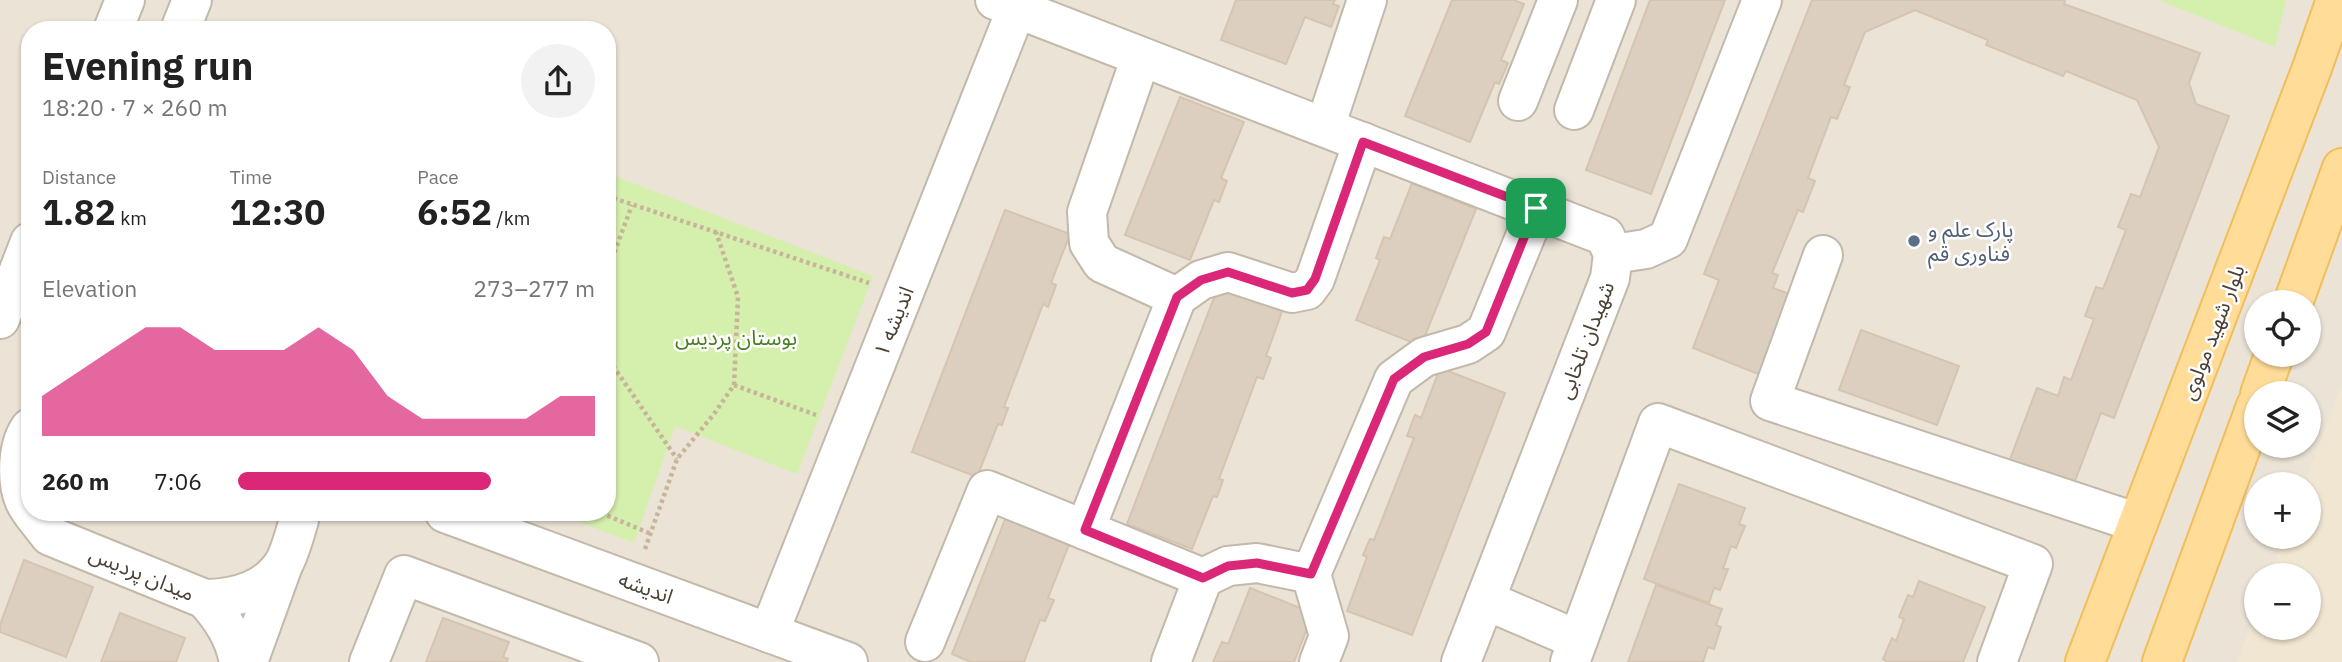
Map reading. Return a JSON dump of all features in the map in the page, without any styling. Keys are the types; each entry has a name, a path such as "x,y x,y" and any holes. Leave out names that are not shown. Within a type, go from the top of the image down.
{"main road":[{"name":"بلوار شهید مولوی","path":"2085,662 2336,0"},
{"path":"2298,290 2342,168"},
{"path":"2162,662 2244,440"}],"street":[{"path":"117,21 125,0"},
{"path":"184,21 192,0"},
{"path":"1325,127 1367,0"},
{"path":"1518,100 1558,0"},
{"path":"1574,110 1616,0"},
{"path":"1613,254 1646,249 1668,239 1762,0"},
{"name":"شهیدان تلخابی","path":"1011,3 1141,57 1605,236 1613,254 1609,278 1461,662"},
{"name":"اندیشه ۱","path":"769,633 903,295 1011,3"},
{"path":"1141,57 1087,212 1088,243 1102,263 1177,297"},
{"path":"1085,530 1177,297 1201,280 1228,272 1292,293 1307,290 1315,279 1363,142"},
{"path":"1319,662 1329,636 1311,574 1394,379 1424,357 1468,344 1486,332 1536,208"},
{"path":"1823,255 1770,401 2138,523"},
{"path":"0,319 21,265"},
{"path":"1485,600 1574,651 1658,424 2034,564 1997,662"},
{"path":"21,446 9,474 21,496"},
{"path":"925,642 987,490 1203,578"},
{"name":"ميدان پرديس","path":"0,515 21,518"},
{"name":"ميدان پرديس","path":"39,521 205,599 228,599 250,592 269,579 284,562 299,521"},
{"name":"انديشه","path":"467,521 848,662"},
{"path":"248,662 284,562"},
{"path":"1171,662 1203,578 1228,566 1257,563 1311,574"},
{"path":"369,662 404,575 639,662"},
{"path":"205,599 224,621 239,662"}],"path":[{"path":"616,199 903,295"},
{"path":"616,248 632,205"},
{"path":"634,583 649,533 677,459 734,385 738,297 716,232"},
{"path":"616,373 677,459"},
{"path":"734,385 851,428"},
{"path":"616,519 649,533"}],"shaded area":[{"path":"0,0 2342,0 2342,662 0,662"},
{"path":"2342,384 2342,662 2237,662 2245,640 2321,640 2321,563 2274,563 2279,549 2321,549 2321,472 2309,472 2314,458 2321,458 2321,440"}],"green space":[{"path":"2159,0 2286,0 2275,47"},
{"name":"بوستان پردیس","path":"616,176 873,276 797,474 675,426 634,543 577,521 616,521"}],"building":[{"path":"1236,0 1335,0 1333,4 1339,6 1331,27 1305,17 1286,64 1221,40"},
{"path":"1452,0 1514,0 1524,4 1501,60 1508,63 1499,84 1495,82 1470,142 1405,116"},
{"path":"1650,0 1725,0 1651,194 1586,170"},
{"path":"1812,0 2065,0 2064,4 2200,53 2189,83 2196,104 2229,116 2114,418 2101,413 2073,486 2009,462 2037,388 2058,396 2064,377 2071,380 2094,319 2085,316 2096,287 2103,289 2126,230 2118,227 2131,194 2140,197 2159,147 2137,100 2066,71 2063,76 1986,45 1988,40 1915,10 1865,32 1844,85 1850,87 1837,119 1831,117 1808,178 1815,181 1803,212 1798,210 1772,273 1778,275 1773,288 1795,296 1763,376 1693,348 1719,280 1704,274"},
{"path":"1180,97 1244,122 1221,178 1227,181 1219,202 1214,200 1190,260 1125,235"},
{"path":"1412,183 1476,209 1421,346 1356,320 1380,260 1376,258 1384,237 1390,239"},
{"path":"1005,210 1070,234 1051,283 1056,285 1048,307 1043,304 1004,407 1008,408 1002,425 998,424 977,477 912,452"},
{"path":"1220,282 1284,306 1266,356 1271,358 1263,379 1257,377 1219,479 1223,480 1217,497 1213,496 1192,549 1127,524"},
{"path":"1861,330 1959,366 1937,425 1839,390"},
{"path":"1440,368 1505,393 1412,635 1347,611 1367,557 1363,555 1370,539 1374,540 1414,438 1407,436 1415,415 1421,418"},
{"path":"1679,484 1745,508 1739,524 1745,526 1736,548 1731,546 1723,569 1728,569 1720,590 1714,588 1709,603 1644,579"},
{"path":"1006,517 1070,542 1048,598 1054,600 1045,621 1040,620 1024,662 971,662 952,654"},
{"path":"24,560 93,587 66,657 0,632 0,625"},
{"path":"1919,581 1985,607 1963,662 1888,662 1883,659 1892,638 1896,641 1904,619 1899,617 1908,595 1913,597"},
{"path":"1656,585 1722,609 1716,625 1721,627 1714,649 1708,647 1703,662 1628,662"},
{"path":"1250,588 1313,613 1294,662 1213,662 1222,642 1228,644"},
{"path":"120,613 185,638 176,662 101,662"},
{"path":"443,618 509,642 503,657 508,659 507,662 426,662"}],"place":[{"name":"پارک علم و فناوری قم","path":"1914,241"}],"route":[{"path":"1363,142 1536,208 1486,332 1468,344 1424,357 1394,379 1311,574 1257,563 1228,566 1203,578 1085,530 1177,297 1201,280 1228,272 1292,293 1307,290 1315,279 1363,142"}]}
